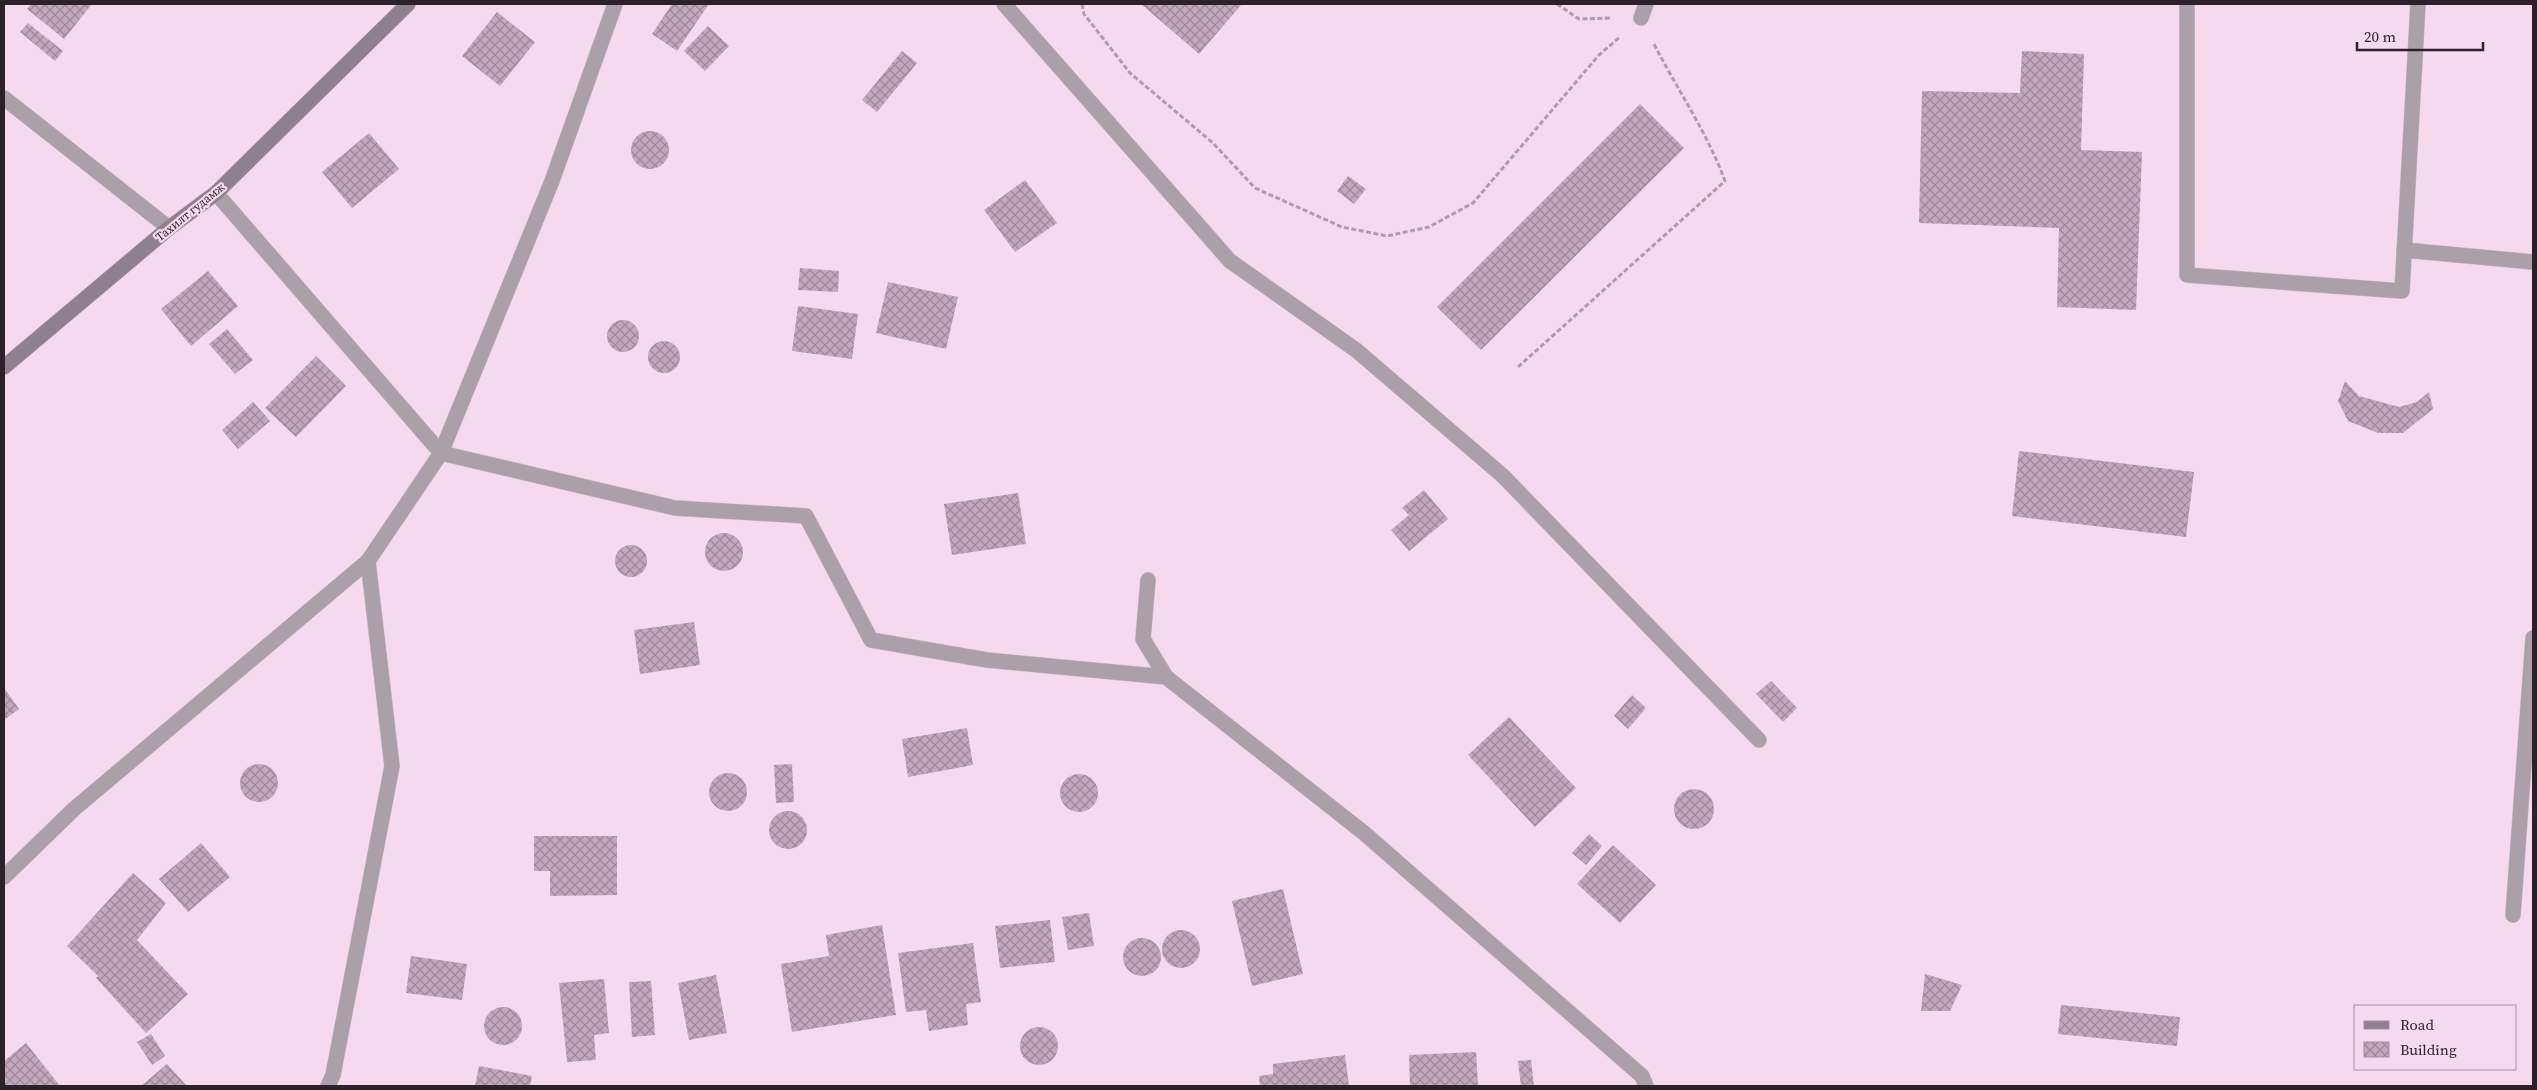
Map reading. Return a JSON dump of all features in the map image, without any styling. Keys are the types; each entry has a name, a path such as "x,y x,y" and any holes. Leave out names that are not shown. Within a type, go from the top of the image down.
{"main road":[{"name":"Тахилт гудамж","path":"4,367 169,228 216,193 408,4"}],"street":[{"path":"4,877 74,809 368,562 441,453 552,181 615,4"},
{"path":"1004,4 1230,261 1356,350 1503,476 1759,740"},
{"path":"2187,4 2187,274 2402,291 2418,4"},
{"path":"4,98 169,228"},
{"path":"216,193 441,453 675,508 806,516 871,640 987,660 1166,677"},
{"path":"2404,250 2533,262"},
{"path":"318,1086 331,1081 392,766 368,562"},
{"path":"1148,580 1144,639 1166,677 1364,832 1642,1076 1646,1086"},
{"path":"2513,915 2533,638"}],"path":[{"path":"1082,4 1084,14 1130,73 1213,143 1255,188 1342,227 1387,236 1430,227 1473,203 1599,55 1643,11"},
{"path":"1518,367 1725,181 1715,152 1697,123"}],"building":[{"path":"31,4 92,4 64,39 27,9"},
{"path":"672,4 709,4 677,51 652,34"},
{"path":"1141,4 1242,4 1199,54"},
{"path":"497,12 535,42 500,86 462,56"},
{"path":"28,23 63,51 55,61 20,32"},
{"path":"708,26 729,46 705,71 684,51"},
{"path":"902,51 917,63 877,112 862,100"},
{"path":"2022,51 2084,54 2081,150 2142,152 2136,310 2057,307 2059,228 1919,223 1922,91 2020,93"},
{"path":"1640,104 1684,148 1481,350 1437,307"},
{"path":"650,131 664,136 669,150 664,164 650,169 636,164 631,150 636,136"},
{"path":"369,133 399,169 352,208 322,172"},
{"path":"1348,176 1366,189 1354,204 1337,191"},
{"path":"1025,180 1057,223 1015,252 984,210"},
{"path":"800,268 839,271 838,292 798,290"},
{"path":"208,271 238,306 191,346 161,309"},
{"path":"888,282 958,297 946,349 876,333"},
{"path":"798,306 858,314 852,359 792,351"},
{"path":"623,320 629,321 634,325 638,330 638,342 634,347 629,351 623,352 617,351 612,347 608,342 607,336 608,330 612,325 617,321"},
{"path":"227,329 253,360 235,374 209,344"},
{"path":"664,341 670,342 675,346 679,351 679,363 675,368 670,372 664,373 658,372 653,368 649,363 648,357 649,351 653,346 658,342"},
{"path":"316,356 346,386 296,437 265,408"},
{"path":"2345,381 2359,396 2399,407 2417,402 2429,392 2433,409 2403,433 2378,433 2348,421 2338,401"},
{"path":"253,402 270,421 238,449 222,430"},
{"path":"2019,451 2194,472 2186,537 2012,516"},
{"path":"1424,490 1448,519 1409,551 1391,530 1409,515 1402,508"},
{"path":"1018,493 1026,544 952,555 944,504"},
{"path":"724,533 738,538 743,552 738,566 724,571 710,566 705,552 710,538"},
{"path":"631,545 637,546 642,550 646,555 646,567 642,572 637,576 631,577 625,576 620,572 616,567 615,561 616,555 620,550 625,546"},
{"path":"694,622 700,665 640,674 634,630"},
{"path":"1771,681 1797,708 1783,722 1756,694"},
{"path":"4,688 19,709 4,720"},
{"path":"1632,695 1646,708 1628,729 1614,716"},
{"path":"1509,717 1576,788 1535,827 1468,755"},
{"path":"967,728 973,765 908,777 902,739"},
{"path":"259,764 273,769 278,783 273,797 259,802 245,797 240,783 245,769"},
{"path":"792,764 794,802 776,803 774,765"},
{"path":"728,773 735,774 741,779 746,785 746,799 741,805 735,810 728,811 721,810 715,805 710,799 709,792 710,785 715,779 721,774"},
{"path":"1079,774 1086,775 1092,780 1097,786 1097,800 1092,806 1086,811 1079,812 1072,811 1066,806 1061,800 1060,793 1061,786 1066,780 1072,775"},
{"path":"1698,789 1705,792 1711,798 1714,809 1713,817 1705,826 1698,829 1690,829 1683,826 1675,817 1674,805 1677,798 1686,790"},
{"path":"788,811 795,812 801,817 806,823 806,837 801,843 795,848 788,849 781,848 775,843 770,837 769,830 770,823 775,817 781,812"},
{"path":"1589,834 1602,846 1586,865 1572,853"},
{"path":"534,836 617,836 617,895 550,896 550,871 534,871"},
{"path":"201,843 230,877 188,912 159,879"},
{"path":"1613,845 1656,885 1620,923 1577,884"},
{"path":"133,873 166,903 137,940 188,994 146,1033 96,978 98,976 67,946"},
{"path":"1283,889 1303,974 1252,986 1232,901"},
{"path":"1089,913 1094,946 1068,950 1062,917"},
{"path":"1050,920 1055,962 1000,968 995,926"},
{"path":"882,925 896,1015 792,1032 781,964 829,956 826,935"},
{"path":"1181,930 1188,931 1194,936 1199,942 1199,956 1194,962 1188,967 1181,968 1174,967 1168,962 1163,956 1162,949 1163,942 1168,936 1174,931"},
{"path":"1142,938 1149,939 1155,944 1160,950 1160,964 1155,970 1149,975 1142,976 1135,975 1129,970 1124,964 1123,957 1124,950 1129,944 1135,939"},
{"path":"973,943 981,1002 966,1004 968,1025 929,1031 926,1010 906,1012 898,953"},
{"path":"411,956 467,964 462,1000 406,993"},
{"path":"1925,974 1962,985 1950,1011 1921,1011"},
{"path":"716,975 727,1033 689,1040 678,983"},
{"path":"604,979 609,1033 594,1035 596,1060 567,1062 559,983"},
{"path":"651,981 655,1035 632,1037 629,982"},
{"path":"2061,1005 2180,1017 2177,1046 2058,1034"},
{"path":"503,1007 510,1008 516,1013 521,1019 521,1033 516,1039 510,1044 503,1045 496,1044 490,1039 485,1033 484,1026 485,1019 490,1013 496,1008"},
{"path":"1039,1027 1053,1032 1058,1046 1053,1060 1039,1065 1025,1060 1020,1046 1025,1032"},
{"path":"151,1034 165,1056 152,1065 137,1042"},
{"path":"26,1043 60,1086 4,1086 4,1061"},
{"path":"1476,1052 1478,1086 1410,1086 1409,1055"},
{"path":"1345,1055 1349,1086 1260,1086 1259,1076 1273,1074 1273,1064"},
{"path":"1531,1060 1534,1086 1521,1086 1518,1061"},
{"path":"167,1064 187,1086 141,1086"},
{"path":"479,1066 532,1076 530,1086 475,1086"}]}
